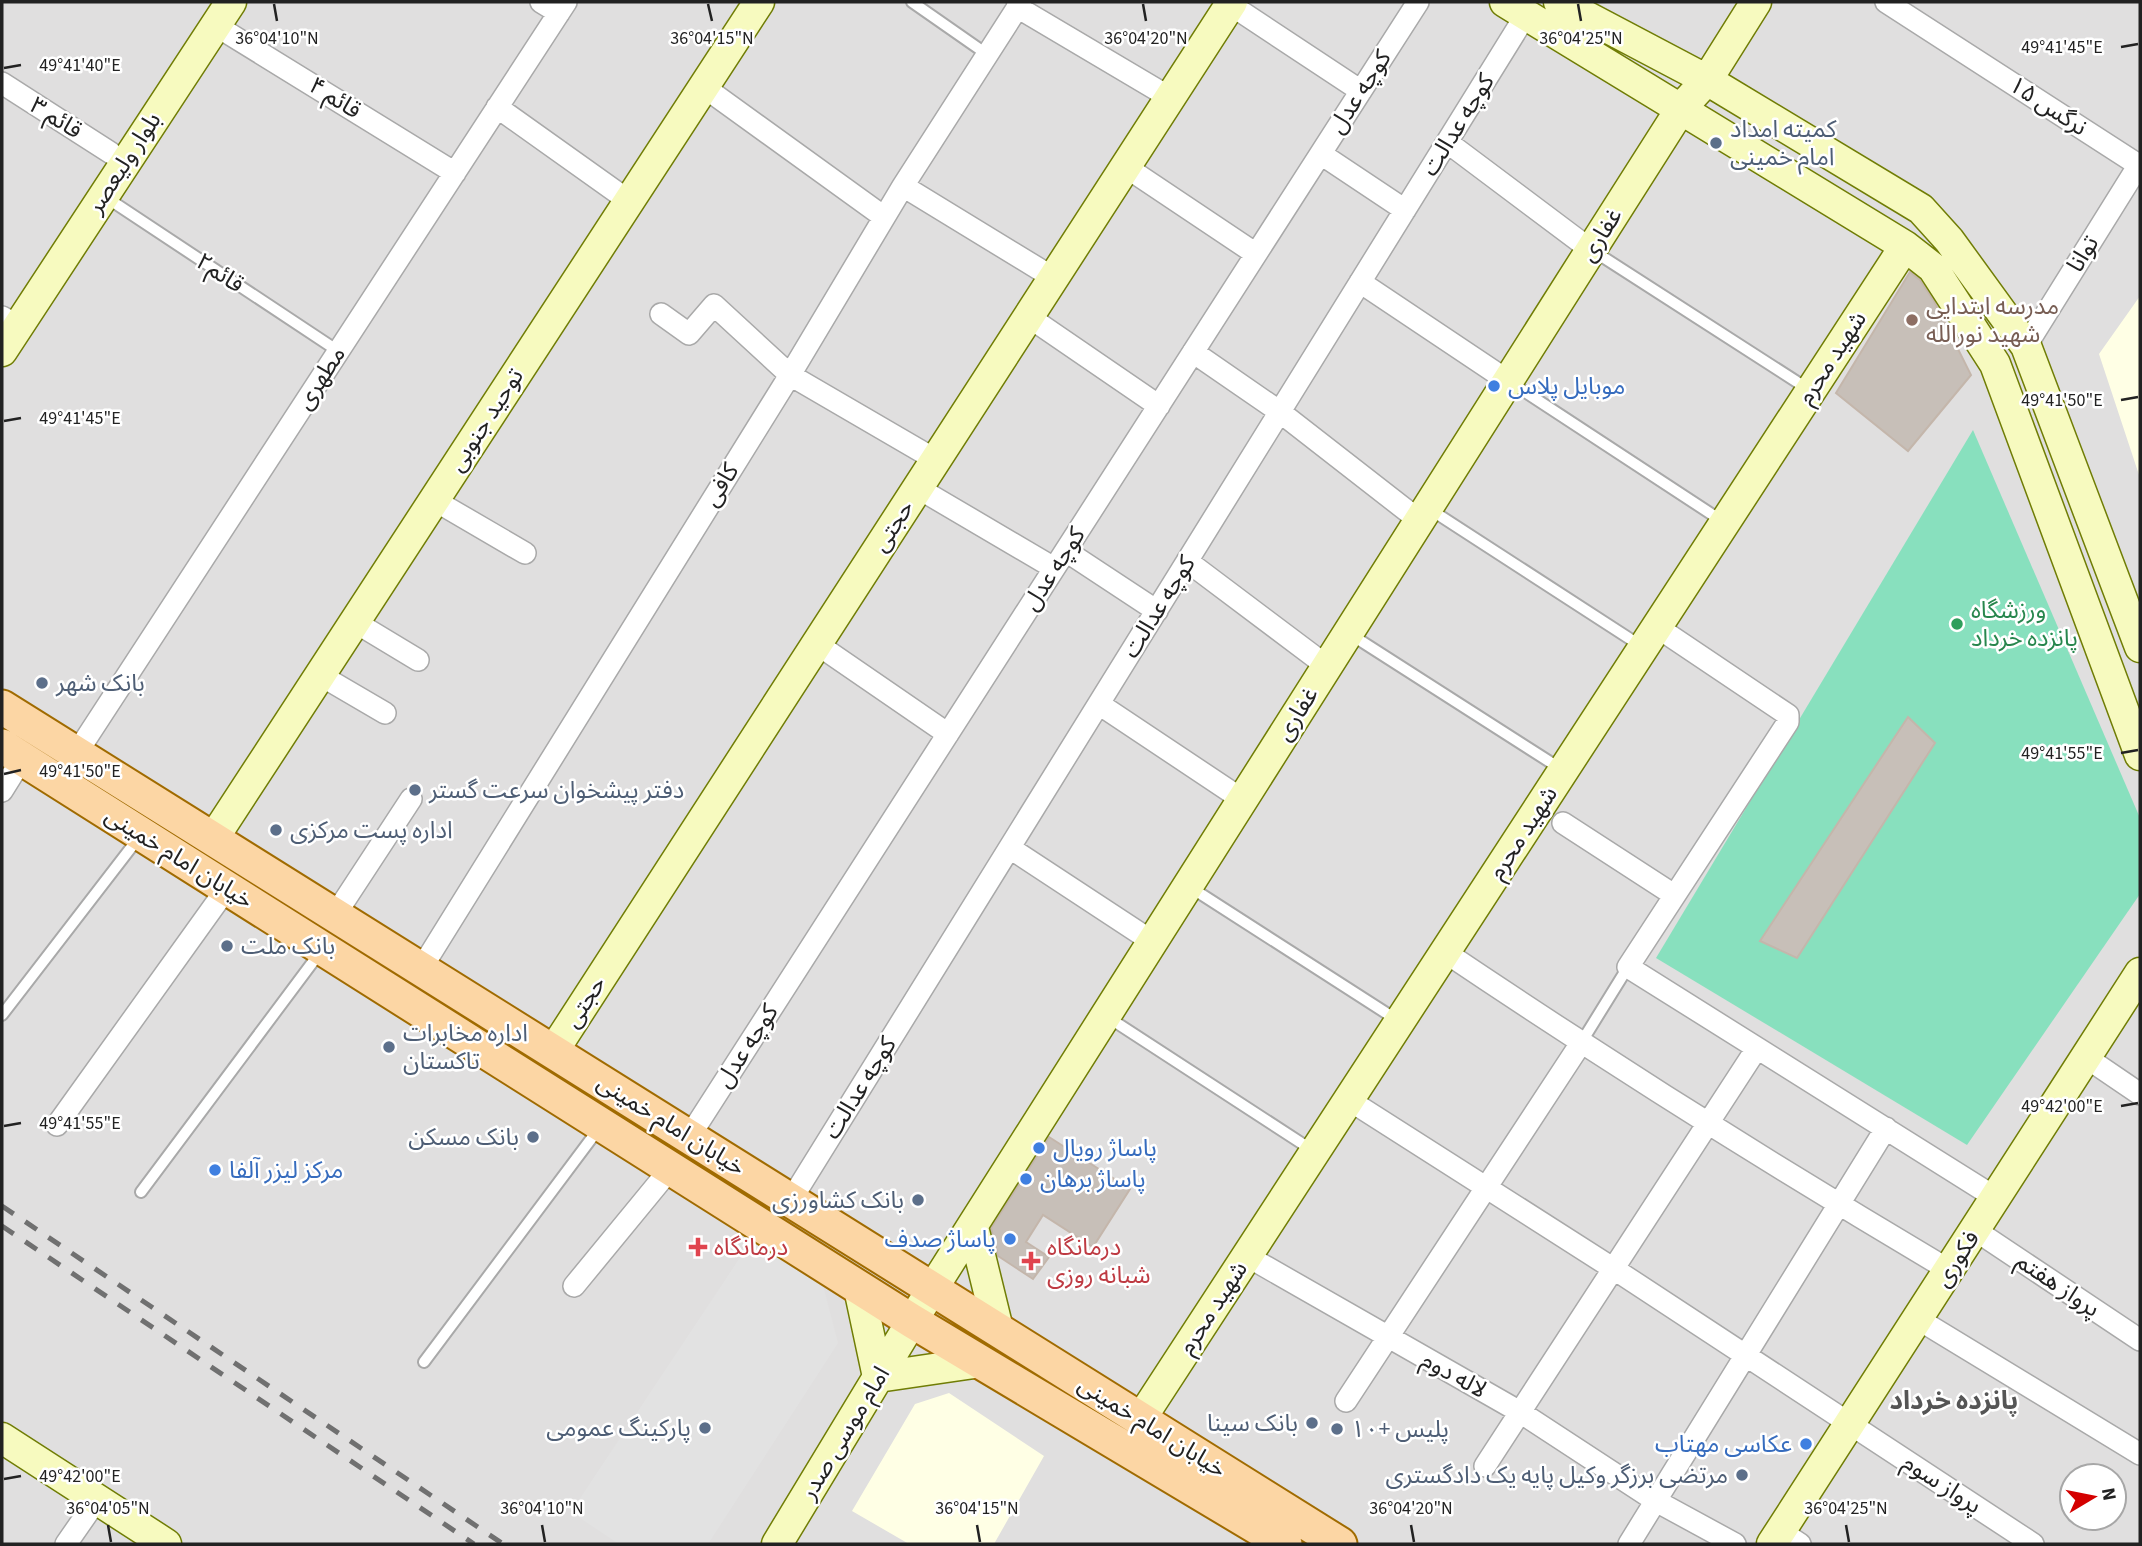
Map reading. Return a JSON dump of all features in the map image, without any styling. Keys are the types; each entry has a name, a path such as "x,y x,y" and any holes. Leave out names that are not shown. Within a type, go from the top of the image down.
{"main road":[{"name":"خیابان امام خمینی","path":"2,708 554,1050 1340,1544"},
{"name":"خیابان امام خمینی","path":"12,752 912,1321 1285,1544"}],"street":[{"name":"توحید جنوبی","path":"213,839 760,2"},
{"name":"کوچه عدل","path":"689,1137 1418,2"},
{"path":"1559,2 1707,80 1921,209 1950,240 2026,346 2140,647"},
{"path":"1707,80 1756,2"},
{"name":"نرگس ۱۵","path":"1886,2 2140,165"},
{"path":"1231,3 1361,91"},
{"name":"حجتی","path":"554,1050 1231,3"},
{"path":"1019,5 1170,97"},
{"name":"کافی","path":"421,969 790,375 903,186 1019,5"},
{"name":"مطهری","path":"76,754 455,173 497,107 555,6"},
{"path":"1516,7 1905,246 1933,268 1996,364 2140,755"},
{"name":"کوچه عدالت","path":"791,1200 1447,142 1516,7"},
{"path":"2,351 8,321 111,153 218,10"},
{"name":"قائم ۴","path":"218,10 455,173"},
{"name":"بلوار ولیعصر","path":"8,321 102,195 218,10"},
{"name":"غفاری","path":"912,1321 1682,107 1707,80"},
{"name":"قائم ۳","path":"2,83 111,153"},
{"path":"704,87 884,217"},
{"path":"497,107 629,201"},
{"path":"1447,142 1591,250"},
{"path":"1321,153 1405,209"},
{"name":"توانا","path":"2026,346 2140,165"},
{"path":"1126,167 1256,254"},
{"path":"903,186 1052,277"},
{"name":"شهید محرم","path":"1140,1420 1905,246"},
{"path":"1360,282 1508,381"},
{"path":"661,314 689,334 714,305 790,375 936,460"},
{"path":"1029,317 1158,406"},
{"path":"1193,352 1424,514"},
{"path":"918,488 1157,611"},
{"path":"434,500 525,553"},
{"path":"1187,562 1328,667"},
{"path":"355,622 418,660"},
{"path":"1650,637 1788,715 1788,722 1628,967 1996,1198"},
{"path":"817,644 948,734"},
{"path":"320,675 385,713"},
{"path":"1099,704 1242,800"},
{"path":"2,791 12,752"},
{"path":"335,915 411,799"},
{"path":"1563,823 1674,895"},
{"path":"1010,848 1153,942"},
{"path":"57,1125 227,888"},
{"path":"1445,952 1581,1044 1839,1205 1949,1270"},
{"name":"فکوری","path":"1784,1540 1918,1319 2140,973"},
{"path":"1346,1401 1581,1044"},
{"path":"1485,1466 1757,1048"},
{"path":"2087,1058 2140,1094"},
{"name":"پرواز سوم","path":"1349,1100 1614,1269 2033,1544"},
{"path":"1629,1544 1886,1128"},
{"path":"574,1286 671,1168"},
{"path":"972,1227 998,1329"},
{"name":"پرواز هفتم","path":"1975,1230 2140,1340"},
{"name":"لاله دوم","path":"1247,1256 1520,1412 1656,1501 1735,1544"},
{"path":"859,1288 878,1377 981,1362"},
{"path":"1918,1319 2140,1454"},
{"name":"امام موسی صدر","path":"777,1544 912,1321"},
{"path":"2,1438 166,1544"},
{"path":"66,1544 97,1498"}],"lane":[{"path":"912,2 988,55"},
{"name":"قائم۲","path":"102,195 338,351"},
{"path":"1591,250 1810,391"},
{"path":"1508,381 1725,523"},
{"path":"1424,514 1650,637"},
{"path":"1349,633 1563,771"},
{"path":"2,1016 141,834"},
{"path":"1188,886 1399,1022"},
{"path":"141,1192 323,949"},
{"path":"1581,1044 1628,967"},
{"path":"1106,1016 1315,1152"},
{"path":"424,1362 602,1125"}],"shaded area":[{"path":"2,2 2140,2 2140,1544 2,1544"},
{"path":"2140,296 2140,478 2099,354"},
{"name":"پارکینگ عمومی","path":"759,1229 820,1274 838,1343 708,1544 619,1544 571,1512"},
{"path":"949,1393 1044,1456 994,1544 909,1544 852,1511 915,1404"}],"green space":[{"name":"ورزشگاه پانزده خرداد","path":"1973,430 2140,818 2140,894 1967,1145 1656,958"}],"building":[{"name":"مدرسه ابتدایی شهید نورالله","path":"1910,272 1920,280 1934,301 1971,375 1908,451 1836,393"},
{"path":"1908,717 1935,743 1797,958 1760,941"},
{"path":"1049,1137 1130,1189 1093,1247 1043,1215 1026,1242 1049,1257 1033,1279 998,1256 991,1228"}],"railway":[{"path":"2,1206 503,1544"},
{"path":"2,1226 474,1544"}],"place":[{"name":"کمیته امداد امام خمینی","path":"1716,143"},
{"name":"مدرسه ابتدایی شهید نورالله","path":"1912,320"},
{"name":"موبایل پلاس","path":"1494,386"},
{"name":"ورزشگاه پانزده خرداد","path":"1957,624"},
{"name":"بانک شهر","path":"42,683"},
{"name":"دفتر پیشخوان سرعت گستر","path":"415,790"},
{"name":"اداره پست مرکزی","path":"276,830"},
{"name":"بانک ملت","path":"227,946"},
{"name":"اداره مخابرات تاکستان","path":"389,1047"},
{"name":"بانک مسکن","path":"533,1137"},
{"name":"پاساژ رویال","path":"1039,1148"},
{"name":"مرکز لیزر آلفا","path":"215,1170"},
{"name":"پاساژ برهان","path":"1026,1179"},
{"name":"بانک کشاورزی","path":"918,1200"},
{"name":"پاساژ صدف","path":"1010,1239"},
{"name":"درمانگاه","path":"698,1247"},
{"name":"درمانگاه شبانه روزی","path":"1031,1261"},
{"name":"بانک سینا","path":"1312,1423"},
{"name":"پارکینگ عمومی","path":"705,1428"},
{"name":"پلیس +۱۰","path":"1337,1429"},
{"name":"عکاسی مهتاب","path":"1806,1444"},
{"name":"مرتضی برزگر وکیل پایه یک دادگستری","path":"1742,1475"}],"district":[{"name":"پانزده خرداد","path":"1954,1400"}]}
